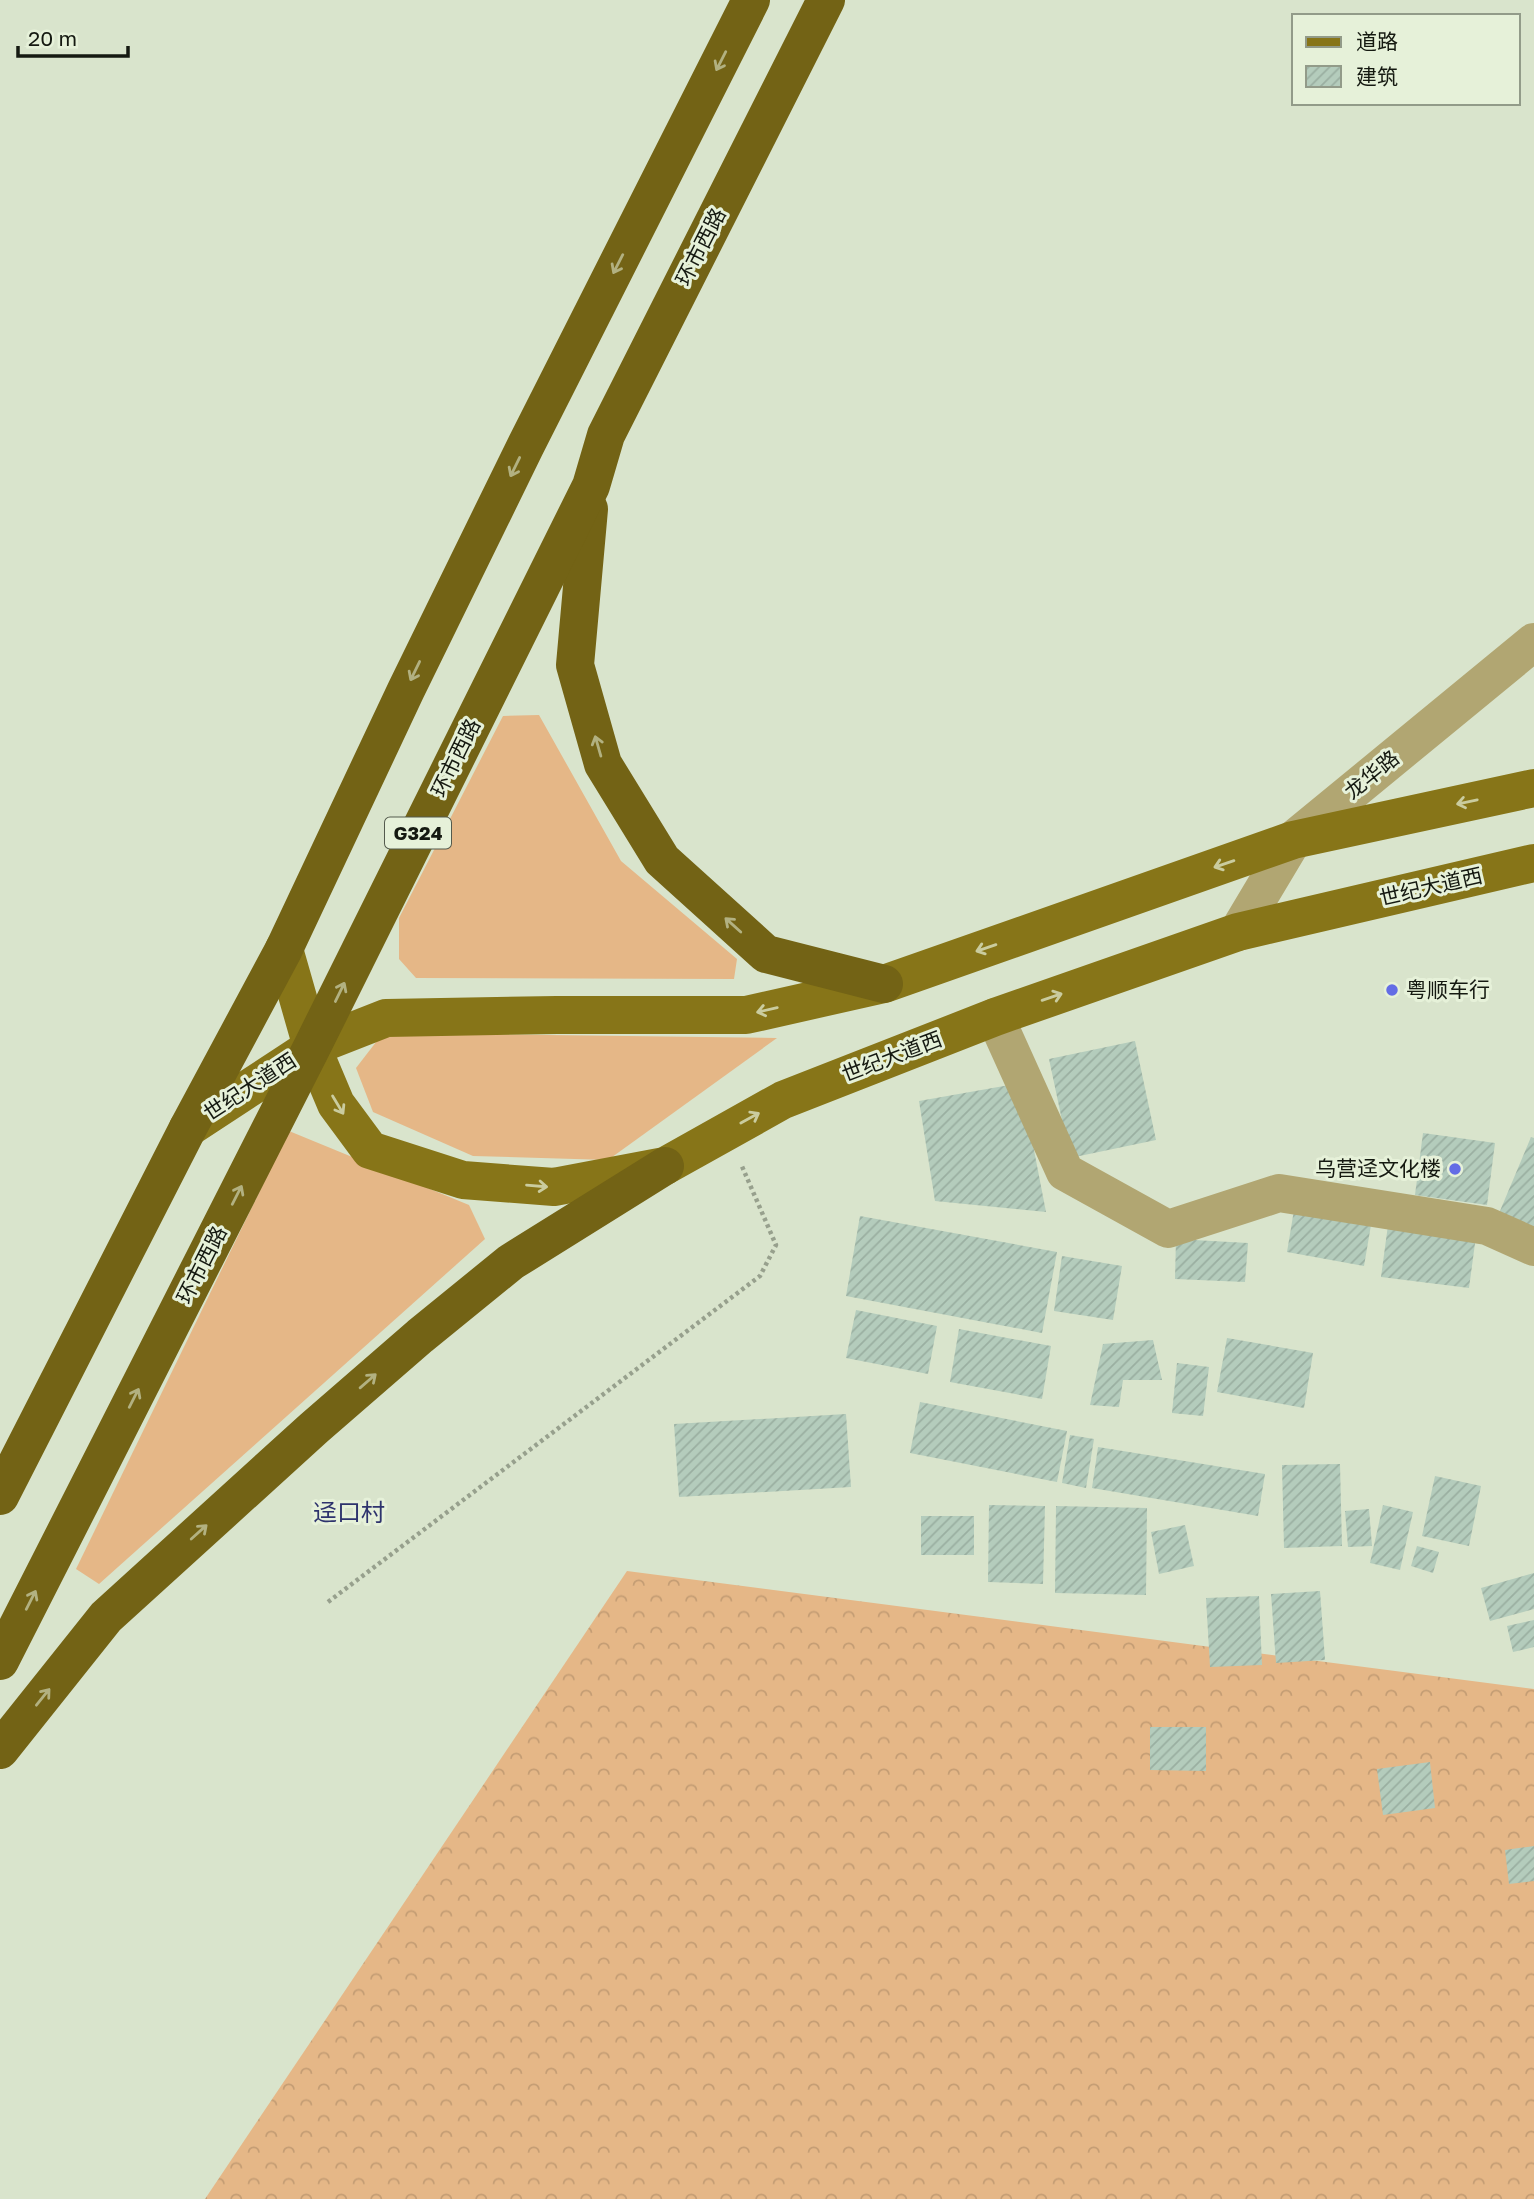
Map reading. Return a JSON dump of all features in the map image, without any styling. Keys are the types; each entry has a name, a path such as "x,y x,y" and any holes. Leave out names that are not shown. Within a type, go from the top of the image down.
{"highway":[{"path":"0,1496 188,1128 284,949 519,459 751,0"},
{"name":"环市西路","path":"0,1661 313,1047 591,486 606,435 826,0"},
{"path":"591,486 575,665 603,764 662,860 766,954 884,984"},
{"path":"0,1750 106,1617 314,1427 511,1262 665,1166"}],"main road":[{"name":"世纪大道西","path":"188,1128 313,1047 386,1018 746,1014 884,984 1293,840 1534,788"},
{"name":"世纪大道西","path":"284,949 313,1047 336,1104 370,1150 463,1180 554,1187 665,1166 783,1100 995,1017 1238,932 1534,863"}],"street":[{"name":"龙华路","path":"1238,932 1293,840 1534,642"},
{"path":"995,1017 1065,1172 1168,1229 1279,1193 1487,1226 1534,1247"}],"path":[{"path":"328,1602 760,1276 776,1245 726,1131"}],"green space":[{"path":"539,715 621,861 737,959 734,979 416,978 399,959 399,918 503,716"},
{"path":"383,1033 777,1038 608,1160 473,1156 373,1112 356,1068"},
{"path":"289,1131 469,1205 485,1239 99,1584 76,1569"},
{"path":"627,1571 1534,1689 1534,2199 205,2199"}],"building":[{"path":"1135,1041 1156,1140 1070,1158 1049,1059"},
{"path":"1021,1083 1046,1212 935,1201 919,1101"},
{"name":"乌营迳文化楼","path":"1423,1133 1495,1143 1487,1205 1415,1195"},
{"path":"1531,1137 1534,1138 1534,1234 1497,1218"},
{"path":"1294,1210 1371,1225 1364,1266 1287,1252"},
{"path":"860,1216 1057,1252 1042,1333 846,1296"},
{"path":"1388,1225 1476,1236 1469,1288 1381,1277"},
{"path":"1176,1239 1248,1243 1245,1282 1175,1279"},
{"path":"1062,1256 1122,1266 1113,1320 1054,1311"},
{"path":"856,1310 937,1326 928,1374 846,1358"},
{"path":"959,1329 1051,1346 1042,1399 950,1382"},
{"path":"1227,1338 1313,1353 1304,1408 1217,1392"},
{"path":"1153,1340 1162,1380 1123,1380 1119,1407 1090,1405 1103,1344"},
{"path":"1177,1363 1209,1367 1203,1416 1172,1413"},
{"path":"920,1402 1067,1431 1057,1482 910,1453"},
{"path":"846,1414 851,1487 679,1497 674,1424"},
{"path":"1070,1435 1094,1439 1086,1488 1062,1483"},
{"path":"1098,1447 1265,1474 1258,1516 1092,1488"},
{"path":"1340,1464 1342,1546 1284,1548 1282,1465"},
{"path":"1435,1476 1481,1486 1469,1546 1422,1536"},
{"path":"989,1505 1045,1506 1043,1584 988,1582"},
{"path":"1383,1505 1413,1512 1400,1570 1370,1563"},
{"path":"1056,1506 1147,1508 1146,1595 1055,1593"},
{"path":"1369,1509 1372,1546 1348,1547 1345,1511"},
{"path":"921,1516 974,1516 974,1555 921,1555"},
{"path":"1185,1525 1194,1566 1159,1574 1151,1532"},
{"path":"1417,1546 1439,1552 1433,1573 1411,1566"},
{"path":"1534,1573 1534,1609 1490,1621 1481,1588"},
{"path":"1320,1591 1325,1660 1276,1663 1271,1594"},
{"path":"1259,1596 1262,1665 1210,1667 1206,1598"},
{"path":"1534,1620 1534,1647 1513,1652 1507,1626"},
{"path":"1150,1727 1206,1727 1206,1771 1150,1770"},
{"path":"1430,1762 1435,1808 1383,1815 1377,1769"},
{"path":"1534,1846 1534,1881 1509,1884 1505,1850"}],"place":[{"name":"粤顺车行","path":"1392,990"},
{"name":"乌营迳文化楼","path":"1455,1169"}],"district":[{"name":"迳口村","path":"349,1513"}]}
